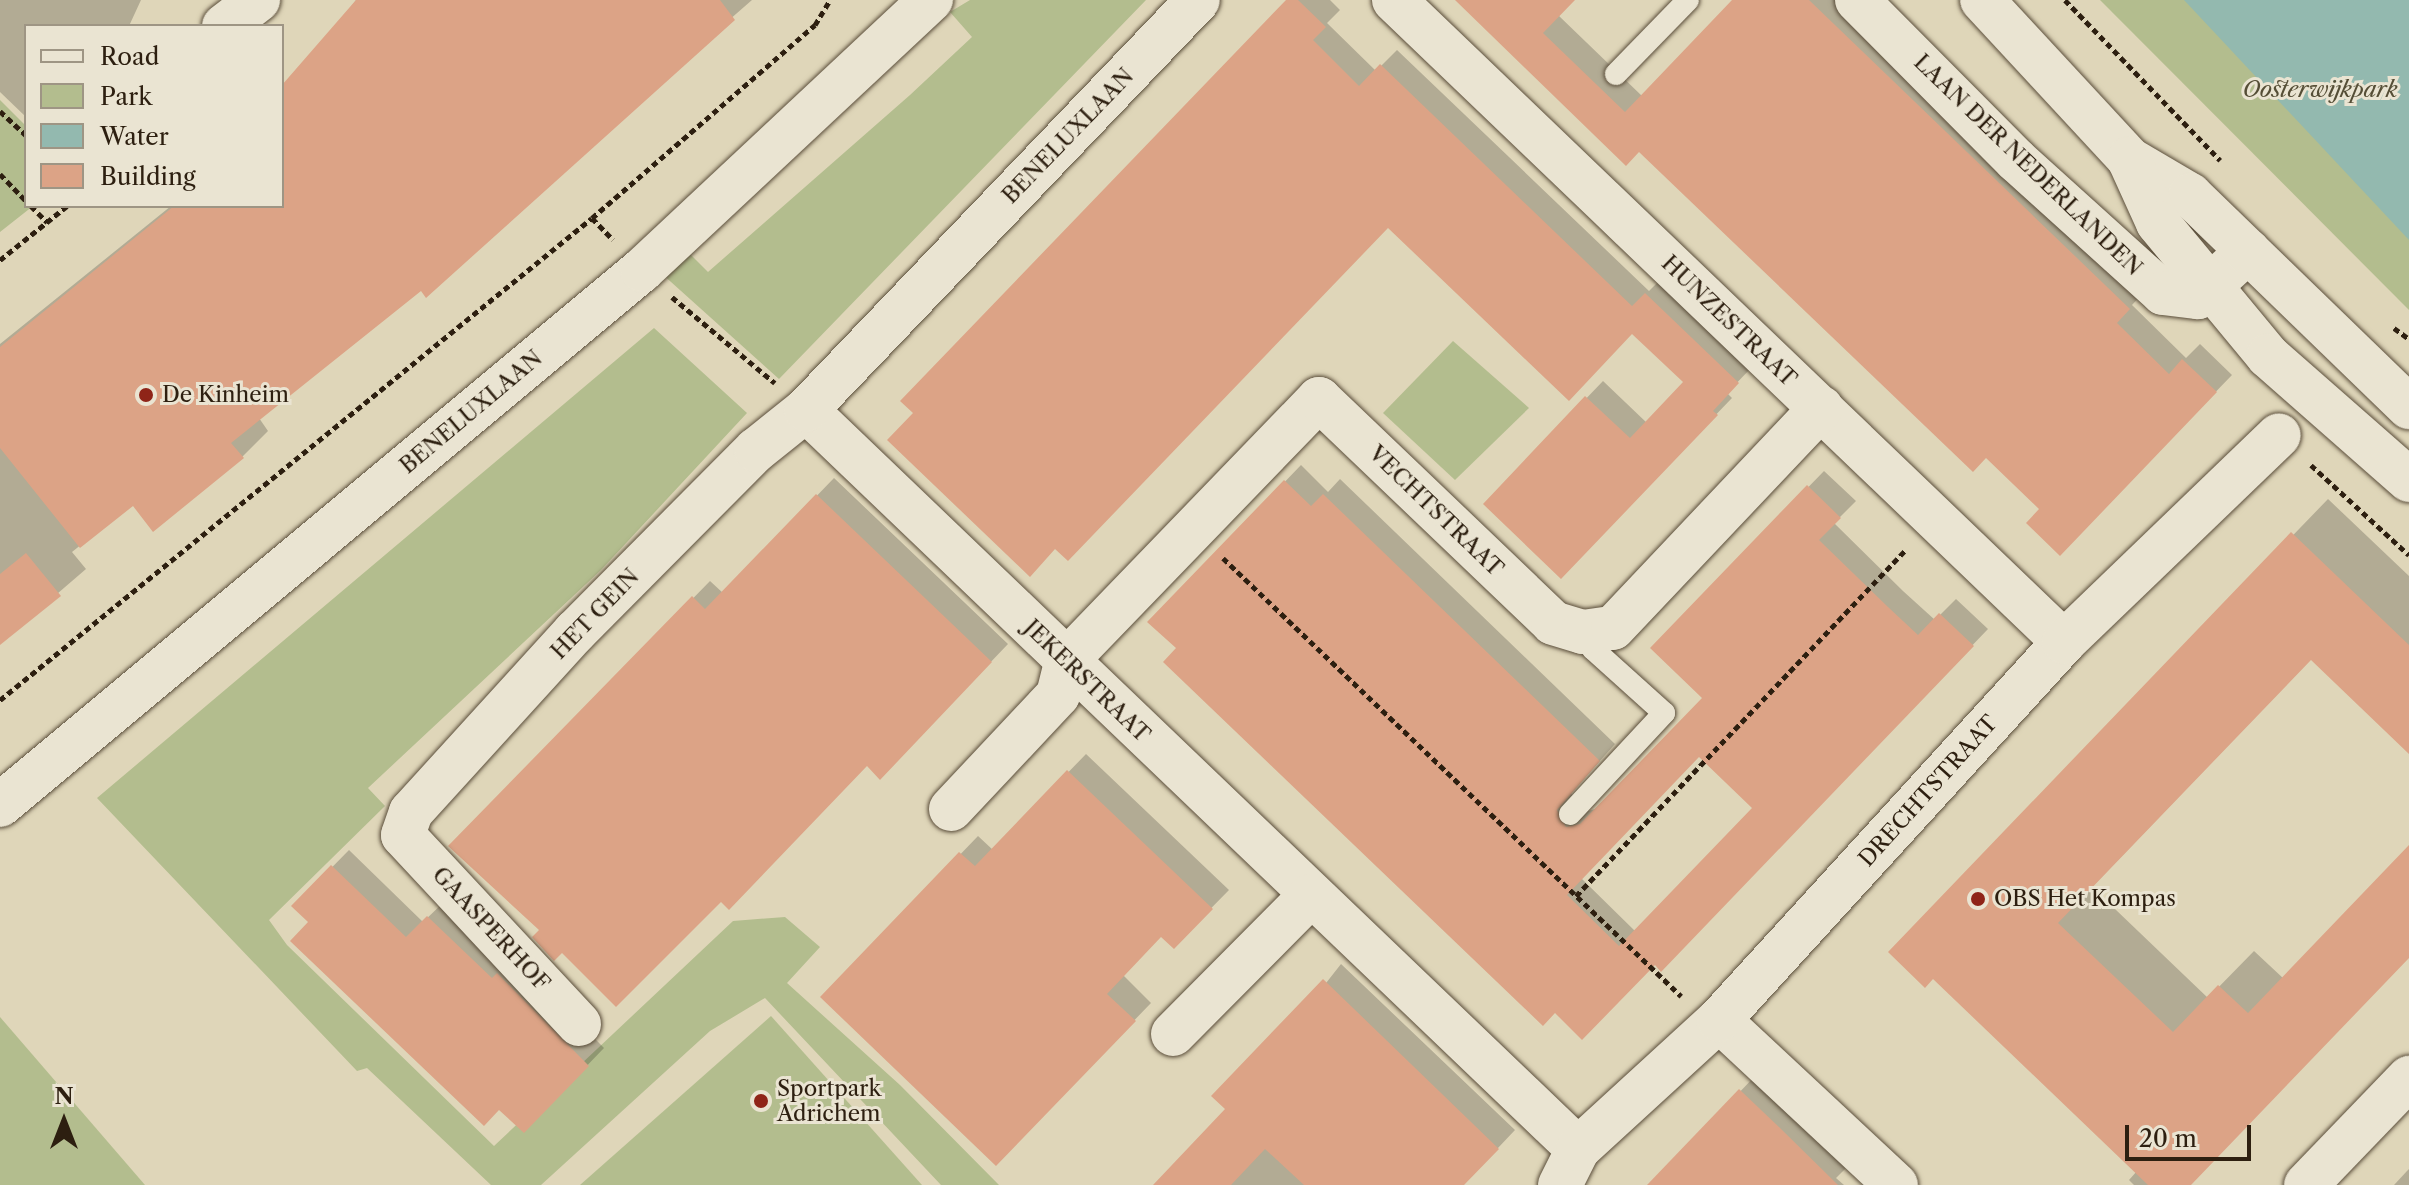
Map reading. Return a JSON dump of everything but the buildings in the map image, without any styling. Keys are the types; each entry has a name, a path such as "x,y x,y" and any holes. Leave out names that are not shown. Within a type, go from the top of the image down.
{"street":[{"name":"BENELUXLAAN","path":"806,410 1198,0"},
{"name":"HUNZESTRAAT","path":"1394,0 2064,642"},
{"name":"LAAN DER NEDERLANDEN","path":"1857,0 2016,160 2163,293 2198,297 2212,288"},
{"path":"1982,0 2129,159 2190,195 2409,407"},
{"name":"BENELUXLAAN","path":"0,805 642,270 931,1"},
{"path":"2129,159 2158,223 2268,356 2409,480"},
{"path":"2212,288 2248,251"},
{"name":"VECHTSTRAAT","path":"1067,660 1319,399 1553,623 1583,632"},
{"path":"1583,632 1613,628 1821,408"},
{"name":"JEKERSTRAAT","path":"806,410 1310,896 1569,1167"},
{"name":"HET GEIN","path":"403,835 411,812 575,632 756,450 806,410"},
{"name":"DRECHTSTRAAT","path":"1569,1167 1716,1024 2064,642 2279,435"},
{"path":"951,809 1058,695 1067,660"},
{"name":"GAASPERHOF","path":"403,835 579,1024"},
{"path":"1173,1034 1310,896"},
{"path":"1716,1024 1896,1185"},
{"path":"2306,1185 2409,1078"}],"lane":[{"path":"1616,74 1688,0"},
{"path":"1570,814 1664,713 1593,649 1583,632"}],"path":[{"path":"0,700 592,218 815,25 830,0"},
{"path":"2065,0 2191,129"},
{"path":"0,111 24,133"},
{"path":"0,174 24,199"},
{"path":"33,208 47,222"},
{"path":"0,260 64,208"},
{"path":"592,218 642,270 806,410"},
{"path":"2279,435 2409,555"},
{"path":"1576,896 1936,519"},
{"path":"1193,529 1576,896 1716,1024"}],"green space":[{"path":"970,0 1146,0 779,379 661,273 685,249 708,272 910,95 972,37 950,12"},
{"name":"Oosterwijkpark","path":"2100,0 2409,0 2409,310"},
{"path":"0,100 24,124 24,208 30,208 0,232"},
{"path":"654,328 747,413 601,570 368,788 385,806 269,920 287,945 494,1146 733,921 785,917 820,947 787,983 900,1085 999,1185 941,1185 765,998 710,1031 541,1185 491,1185 367,1068 357,1071 97,798"},
{"path":"1453,341 1529,408 1455,480 1383,413"},
{"name":"Sportpark Adrichem","path":"771,1016 922,1185 580,1185"},
{"path":"0,1017 145,1185 0,1185"}],"water":[{"path":"2184,0 2409,0 2409,240"}],"place":[{"name":"De Kinheim","path":"146,395"},
{"name":"OBS Het Kompas","path":"1978,899"},
{"name":"Sportpark Adrichem","path":"761,1101"}]}
